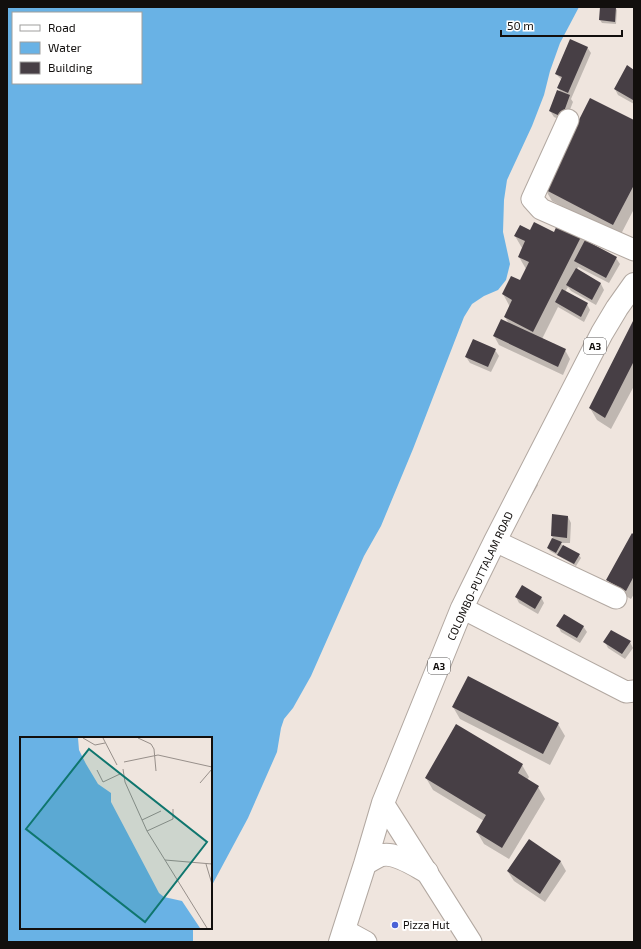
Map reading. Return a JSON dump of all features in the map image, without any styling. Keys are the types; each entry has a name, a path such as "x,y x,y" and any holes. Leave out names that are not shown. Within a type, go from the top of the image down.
{"highway":[{"name":"COLOMBO-PUTTALAM ROAD","path":"342,936 383,803 462,608 602,333 632,283"},
{"path":"365,864 379,856 386,854 394,855 426,872"}],"street":[{"path":"568,120 532,199 541,209 634,250"},
{"path":"495,541 616,598"},
{"path":"462,608 626,692 634,692"},
{"path":"383,803 471,942"},
{"path":"342,936 366,942"}],"water":[{"path":"7,7 579,7 560,43 550,71 544,95 532,126 507,180 504,200 503,232 510,264 506,280 498,290 484,296 472,304 464,317 413,449 381,526 364,556 311,676 293,708 284,719 277,752 248,818 212,885 212,737 20,737 20,929 193,929 193,942 7,942"}],"building":[{"path":"600,7 616,7 615,22 599,20"},
{"path":"570,39 588,47 568,93 557,88 562,77 555,74"},
{"path":"627,65 634,70 633,100 614,89"},
{"path":"557,90 570,95 562,117 549,111"},
{"path":"590,98 634,120 634,185 613,225 544,189"},
{"path":"534,222 554,232 558,223 582,235 533,332 504,317 512,300 502,294 511,276 520,280 529,262 518,257 525,241 514,236 520,225 530,230"},
{"path":"585,240 617,257 606,278 574,261"},
{"path":"576,268 601,283 592,300 566,285"},
{"path":"562,289 588,303 581,317 555,302"},
{"path":"501,319 566,349 558,367 493,336"},
{"path":"634,319 634,361 605,418 589,408"},
{"path":"473,339 496,349 488,367 465,357"},
{"path":"552,514 568,516 567,538 551,536"},
{"path":"632,533 634,535 634,576 626,591 606,580"},
{"path":"552,538 562,542 556,553 547,548"},
{"path":"563,545 580,554 574,564 557,555"},
{"path":"522,585 542,597 535,609 515,597"},
{"path":"564,614 584,626 577,638 556,626"},
{"path":"611,630 631,641 622,654 603,642"},
{"path":"468,676 559,723 543,754 452,707"},
{"path":"456,724 523,764 518,773 539,786 502,848 476,832 486,815 425,778"},
{"path":"529,839 561,861 540,894 507,871"}],"place":[{"name":"Pizza Hut","path":"395,925"}]}
